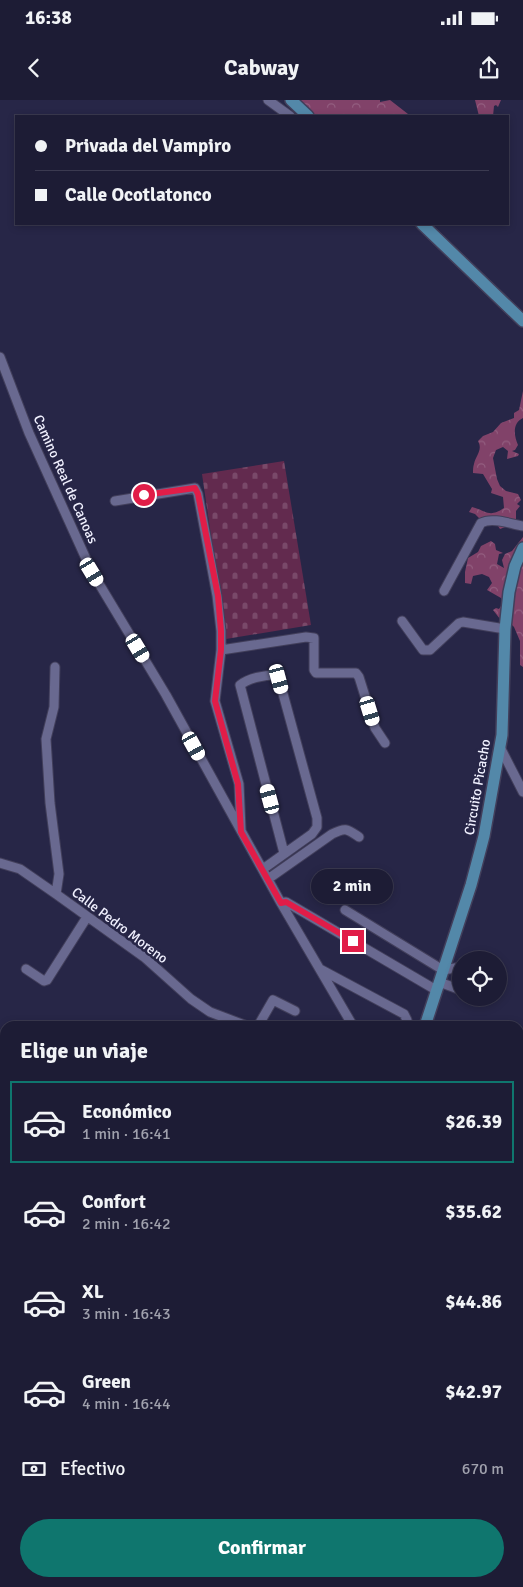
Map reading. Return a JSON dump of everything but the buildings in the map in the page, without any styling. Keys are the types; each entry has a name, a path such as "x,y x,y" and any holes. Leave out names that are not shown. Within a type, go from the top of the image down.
{"main road":[{"path":"291,100 307,115"},
{"path":"423,225 523,321"},
{"name":"Circuito Picacho","path":"427,1021 484,836 500,748 504,690 505,629 509,592 515,566 523,548"}],"street":[{"path":"268,100 289,115"},
{"name":"Camino Real de Canoas","path":"0,357 30,433 92,572 166,695 241,832 349,1021"},
{"path":"115,501 195,488 198,494 218,596 221,631 221,650 215,701 238,784 241,832"},
{"path":"444,590 481,523 485,520 492,520 523,526"},
{"path":"402,621 423,650 430,650 463,622 505,629"},
{"path":"221,650 306,637 314,638 314,670 316,672 356,673 359,677 375,728 385,742"},
{"path":"55,667 54,707 46,739 50,803 59,874 56,894"},
{"path":"263,869 312,834 317,827 317,818 279,679 276,676 270,675 246,680 240,686 284,853"},
{"path":"500,748 520,779 523,792"},
{"path":"268,879 341,829 348,830 359,837"},
{"name":"Calle Pedro Moreno","path":"0,863 20,869 144,957 191,999 210,1012 234,1021"},
{"path":"281,903 286,902 438,986 452,988"},
{"path":"346,910 443,970 452,968"},
{"path":"26,969 44,981 47,980 88,917"},
{"path":"320,969 404,1014 407,1021"},
{"path":"261,1021 272,1000 295,1011"}],"green space":[{"path":"300,100 380,100 380,102 390,100 408,114 414,115 298,115"},
{"path":"475,100 501,100 498,107 494,106 493,115 479,115"},
{"path":"523,391 523,418 519,420 516,426 515,434 518,445 512,451 519,454 507,459 508,451 503,447 496,450 493,458 500,486 506,491 518,494 521,500 517,504 520,506 516,511 516,523 500,529 496,523 480,519 475,514 469,512 472,507 488,513 495,513 504,508 503,497 491,493 492,489 483,474 473,473 473,466 479,450 478,441 483,436 493,432 501,423 514,418 514,413 519,410"},
{"path":"284,461 311,625 226,639 202,474"},
{"path":"523,537 523,667 520,665 520,641 514,627 512,625 506,628 501,625 500,619 493,610 499,609 503,603 501,598 487,590 492,583 489,577 482,574 473,576 471,584 465,583 465,572 468,558 478,552 481,546 491,541 495,544 496,550 503,553 499,554 497,564 504,568 502,560 505,554 512,551"}],"route":[{"path":"144,495 195,488 198,494 218,596 221,631 221,650 215,701 238,784 241,832 281,903 286,902 353,941"}]}
